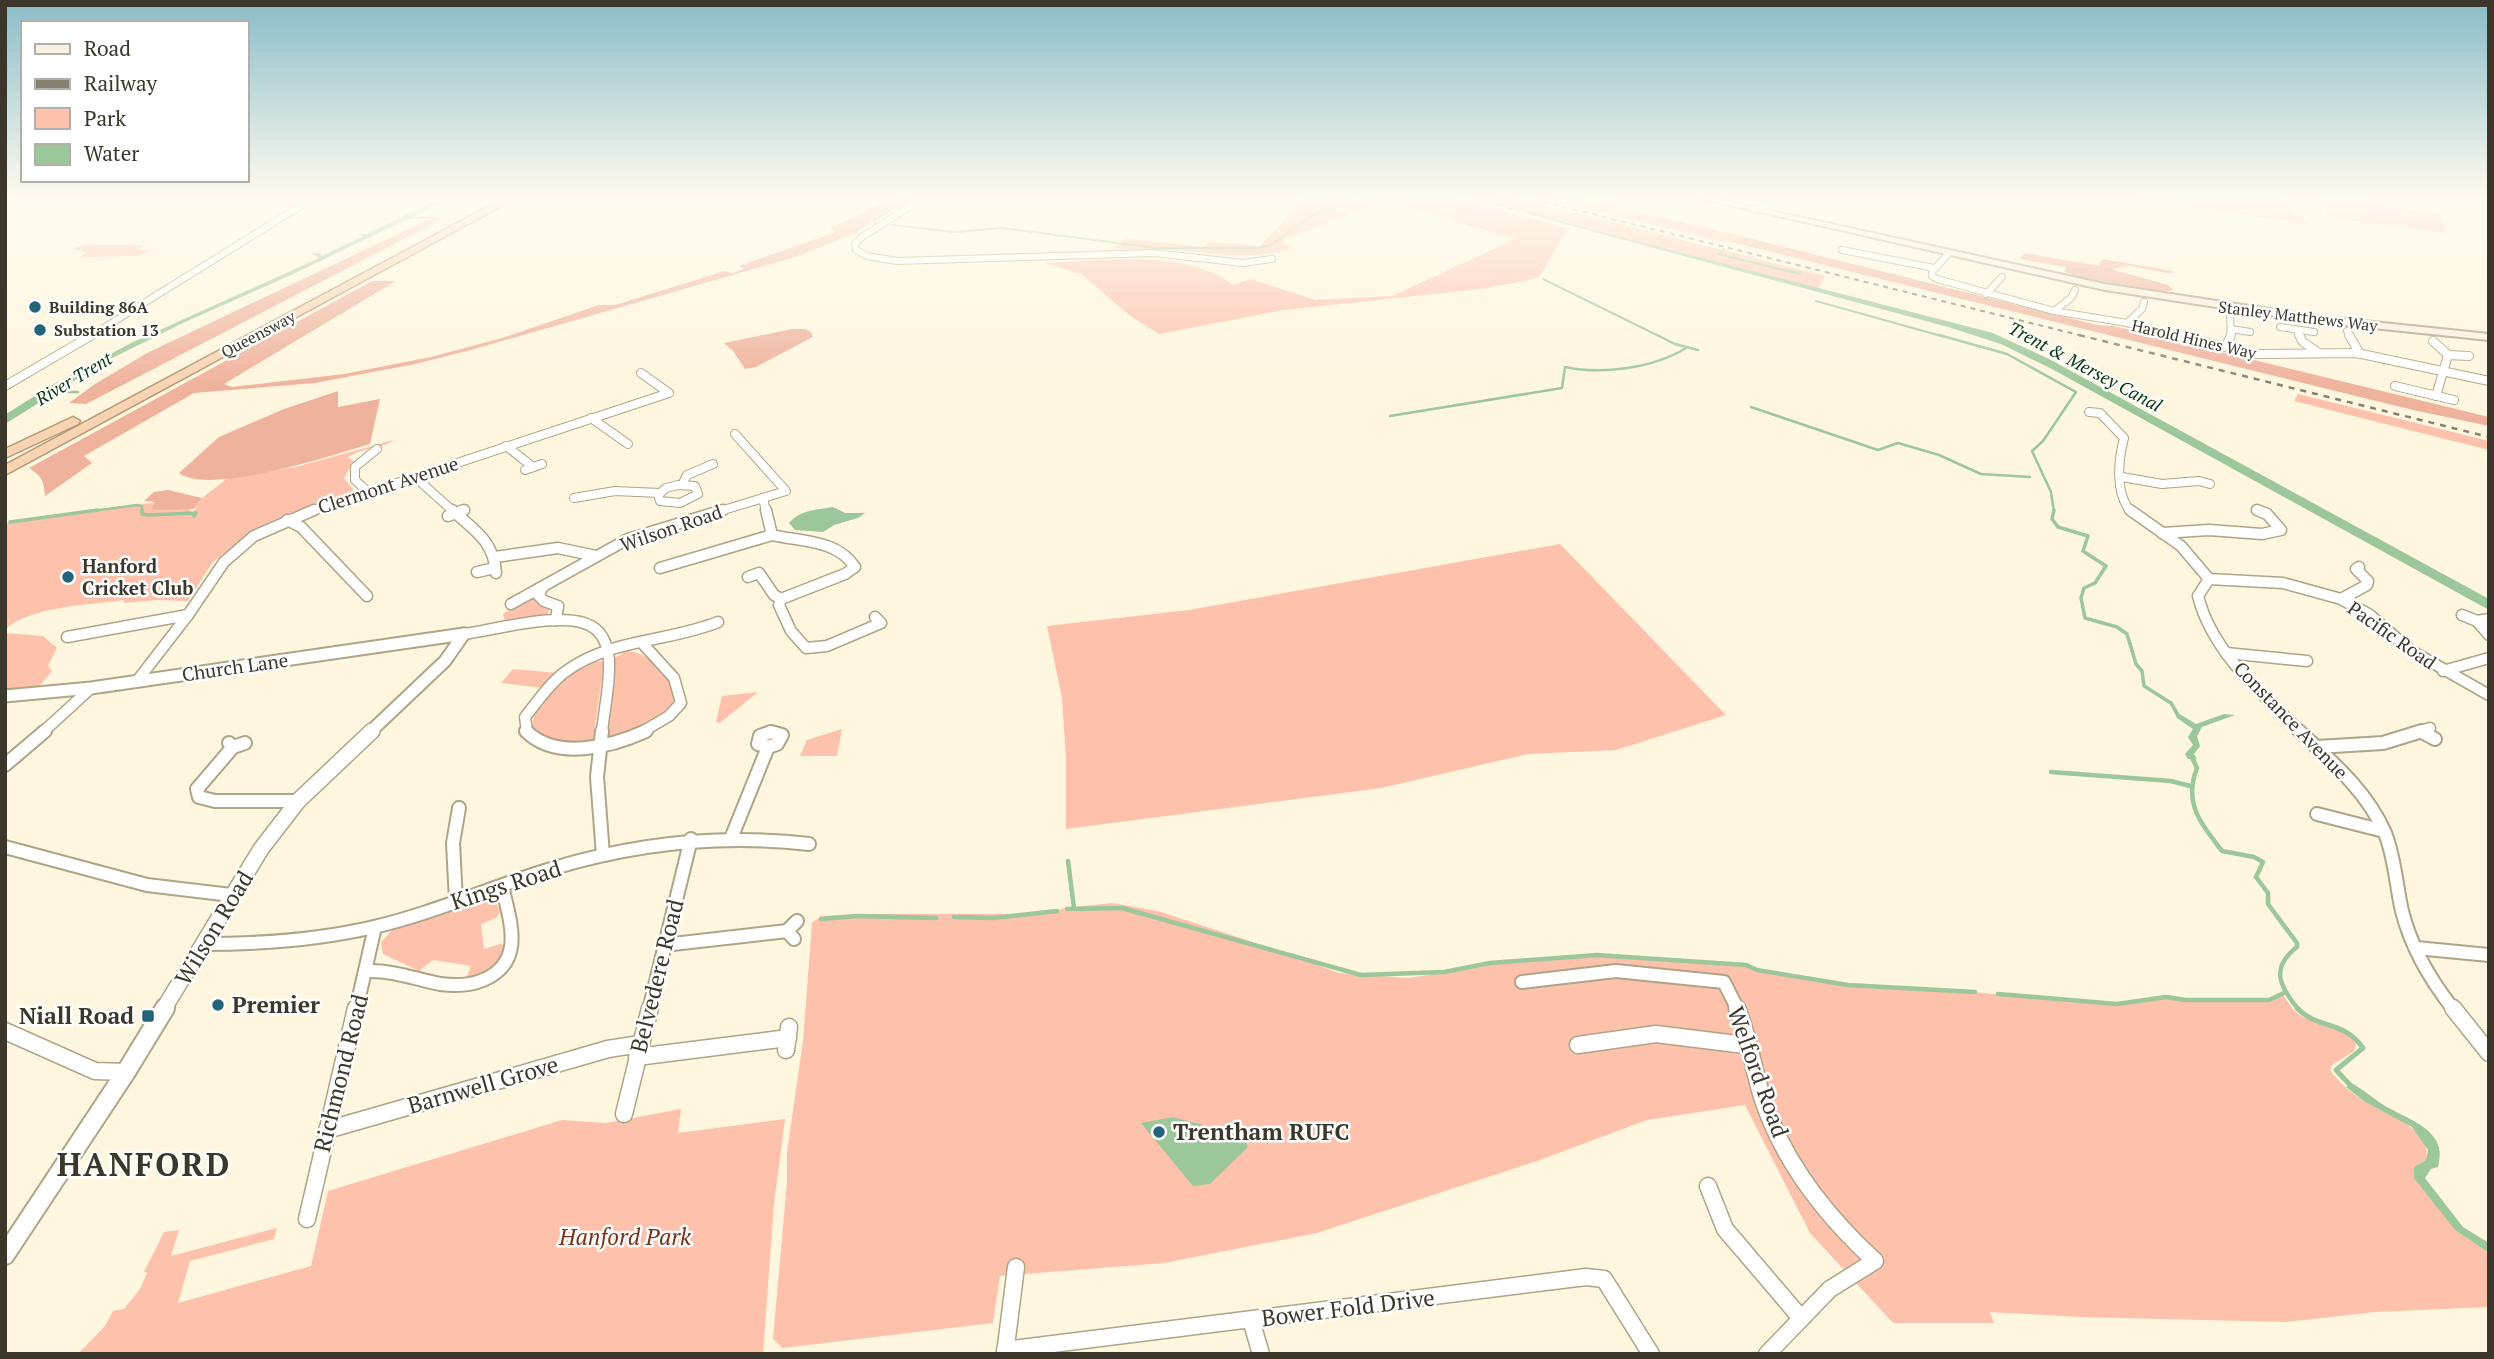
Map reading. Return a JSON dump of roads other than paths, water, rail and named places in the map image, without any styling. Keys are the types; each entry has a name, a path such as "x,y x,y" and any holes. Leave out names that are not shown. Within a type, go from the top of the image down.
{"highway":[{"name":"Queensway","path":"5,460 385,260"},
{"name":"Queensway","path":"5,472 388,260"},
{"path":"5,454 117,400"}],"main road":[{"name":"Stanley Matthews Way","path":"1978,260 2097,286 2229,307 2353,324 2489,337"}],"street":[{"path":"5,386 214,260"},
{"path":"893,260 916,260"},
{"path":"1220,260 1243,263 1262,260"},
{"path":"1898,260 1934,268 1942,260"},
{"name":"Harold Hines Way","path":"1934,268 1931,276 1986,294 2054,311 2127,323 2261,355 2360,354 2489,381"},
{"path":"1986,294 2002,277"},
{"path":"2054,311 2071,298 2075,290"},
{"path":"2127,323 2144,302"},
{"path":"2226,346 2231,338 2230,315"},
{"path":"2280,327 2314,332"},
{"path":"2231,329 2250,332"},
{"path":"2296,330 2303,342 2319,353"},
{"path":"2347,331 2360,354"},
{"path":"2433,341 2448,355 2469,356"},
{"path":"2436,396 2448,355"},
{"name":"Clermont Avenue","path":"137,681 188,615 214,575 230,556 254,536 287,520 368,492 671,394 644,375 660,373"},
{"path":"2395,386 2454,400"},
{"path":"2089,412 2104,413 2124,438 2119,453 2122,477 2120,492 2125,504 2137,516 2192,556 2208,579"},
{"path":"592,418 629,443"},
{"path":"735,434 786,491 764,498 772,536"},
{"path":"506,446 533,467"},
{"path":"368,492 354,475 355,467 377,449"},
{"path":"355,456 368,456"},
{"path":"682,485 687,475 713,464"},
{"path":"415,477 486,541 495,566"},
{"path":"2122,477 2162,484 2197,478 2210,484"},
{"path":"574,498 615,491 660,493 672,486 682,485 698,488 698,494 691,500 677,503 664,503 658,498 660,493"},
{"name":"Wilson Road","path":"511,604 596,556 643,534 764,498"},
{"path":"691,500 710,514"},
{"path":"2264,512 2281,530"},
{"path":"287,520 301,527 367,596"},
{"path":"2162,533 2209,530 2262,534 2281,530 2292,533"},
{"path":"660,568 671,561 772,536 821,543 839,550 855,567 845,574 781,599"},
{"path":"477,572 549,546 577,548 596,556"},
{"path":"2341,599 2367,586 2368,581 2354,568"},
{"path":"748,577 771,569"},
{"path":"759,573 774,594 781,599"},
{"name":"Pacific Road","path":"2208,579 2283,583 2341,599 2370,615 2410,650 2489,695"},
{"name":"Constance Avenue","path":"2208,579 2201,585 2197,598 2202,616 2226,653 2259,693 2318,747 2359,792 2384,831 2403,914 2416,948 2440,991 2489,1053"},
{"path":"545,584 538,595 544,601 558,606 556,620"},
{"path":"781,599 779,605 791,631 806,648 827,646 881,622"},
{"path":"71,638 188,615"},
{"path":"2462,615 2477,621 2489,635"},
{"path":"2477,621 2489,619"},
{"path":"464,634 556,620 579,621 595,628 602,636 608,652 598,748 598,817 603,855"},
{"path":"643,644 663,663 680,686 681,703 665,719 598,748 583,749 542,743 526,732 525,717 565,672 608,652 643,644 685,635 718,622"},
{"name":"Wilson Road","path":"5,1255 126,1072 232,895 298,801 445,661 464,634"},
{"name":"Church Lane","path":"5,696 88,693 137,681 464,634"},
{"path":"2226,653 2297,658"},
{"path":"2443,671 2489,658"},
{"path":"5,765 88,693"},
{"path":"2318,747 2383,743 2429,733"},
{"path":"235,744 202,781 197,789 199,797 215,801 298,801"},
{"path":"732,836 768,747"},
{"path":"456,901 451,854 453,828 459,808"},
{"path":"2317,814 2337,815 2384,831"},
{"name":"Kings Road","path":"204,944 288,941 375,926 603,855 691,839 732,836 809,844"},
{"name":"Belvedere Road","path":"624,1114 691,839"},
{"path":"5,847 205,895 232,895"},
{"path":"366,971 382,968 450,987 471,985 488,978 504,967 511,958 514,945 502,886"},
{"name":"Richmond Road","path":"307,1219 375,926"},
{"path":"664,945 793,930"},
{"path":"2416,948 2489,955"},
{"name":"Welford Road","path":"1522,982 1616,971 1724,982 1741,1020 1745,1045 1772,1124 1802,1181 1840,1230 1875,1261 1857,1268 1800,1317"},
{"path":"5,1031 95,1071 126,1072"},
{"path":"1578,1045 1656,1034 1745,1045"},
{"name":"Barnwell Grove","path":"327,1130 608,1049 638,1051 788,1038"},
{"path":"1707,1186 1725,1229 1763,1270 1800,1317 1767,1354"},
{"path":"1005,1352 1016,1267"},
{"name":"Bower Fold Drive","path":"1005,1352 1586,1277 1604,1279 1651,1354"},
{"path":"1251,1320 1261,1354"}],"water":[{"name":"River Trent","path":"314,260 321,260 104,362 5,424 6,414 54,384 131,343"},
{"path":"1700,260 1712,260 1993,333 2049,359 2489,599 2489,610 2052,369 2001,344 1948,327"},
{"path":"833,507 845,513 865,513 823,532 795,530 789,523 804,513"},
{"path":"2173,710 2196,724 2224,714 2235,715 2202,727 2197,736 2200,746 2194,754 2197,759 2188,759 2185,754 2193,745 2188,737 2193,729 2177,718"},
{"path":"2353,1084 2432,1135 2440,1154 2438,1167 2431,1169 2425,1178 2463,1227 2489,1243 2489,1253 2455,1230 2414,1178 2414,1167 2426,1160 2428,1150 2412,1127 2365,1102 2346,1087"},
{"path":"1173,1117 1243,1136 1248,1147 1210,1184 1193,1186 1141,1123"}],"waterway":[{"path":"1744,260 1800,274"},
{"path":"1543,279 1661,337"},
{"path":"1816,301 1945,337"},
{"path":"1657,335 1661,337"},
{"path":"1939,335 2007,354 2076,392 2043,441 2032,451 2051,492 2054,511"},
{"path":"1661,337 1698,350"},
{"path":"1390,416 1562,388 1565,367 1595,370 1627,368 1659,361 1686,348"},
{"name":"River Trent","path":"52,392 78,392"},
{"path":"1751,407 1878,450 1898,443 1939,455 1981,474 2030,477"},
{"path":"85,512 137,505 142,506 142,514 196,513 194,516"},
{"path":"10,522 98,510"},
{"path":"2054,511 2052,519 2058,527 2088,536 2083,551 2106,566 2095,583 2084,588 2081,598 2085,618 2117,627 2127,634 2136,664 2142,671 2144,686 2171,703 2177,713"},
{"path":"2191,755 2197,768 2193,781 2193,803 2201,822 2222,851 2254,857 2263,862 2256,877 2268,893 2268,904 2297,943 2297,947 2283,962 2280,970 2286,992"},
{"path":"2051,772 2171,781 2190,786"},
{"path":"1068,861 1074,908"},
{"path":"1067,909 1122,908 1361,975 1444,972 1490,963 1597,955 1746,965 1757,970 1848,985 1975,992"},
{"path":"954,917 994,918 1057,911"},
{"path":"821,919 858,916 936,918"},
{"path":"1998,994 2117,1004 2166,997 2186,1000 2269,1000 2286,992"},
{"path":"2286,992 2298,1009"},
{"path":"2298,1009 2313,1019 2347,1033 2363,1048 2336,1070 2352,1087"}],"railway":[{"path":"1779,260 2087,337"},
{"path":"2079,335 2489,437"}],"place":[{"name":"Building 86A","path":"35,307"},
{"name":"Substation 13","path":"40,330"},
{"name":"Hanford Cricket Club","path":"68,577"},
{"name":"Premier","path":"218,1005"},
{"name":"Niall Road","path":"148,1016"},
{"name":"Trentham RUFC","path":"1159,1132"}],"district":[{"name":"HANFORD","path":"144,1165"}],"water label":[{"name":"Trent & Mersey Canal","path":"2085,367"}],"park label":[{"name":"Hanford Park","path":"625,1237"}]}
